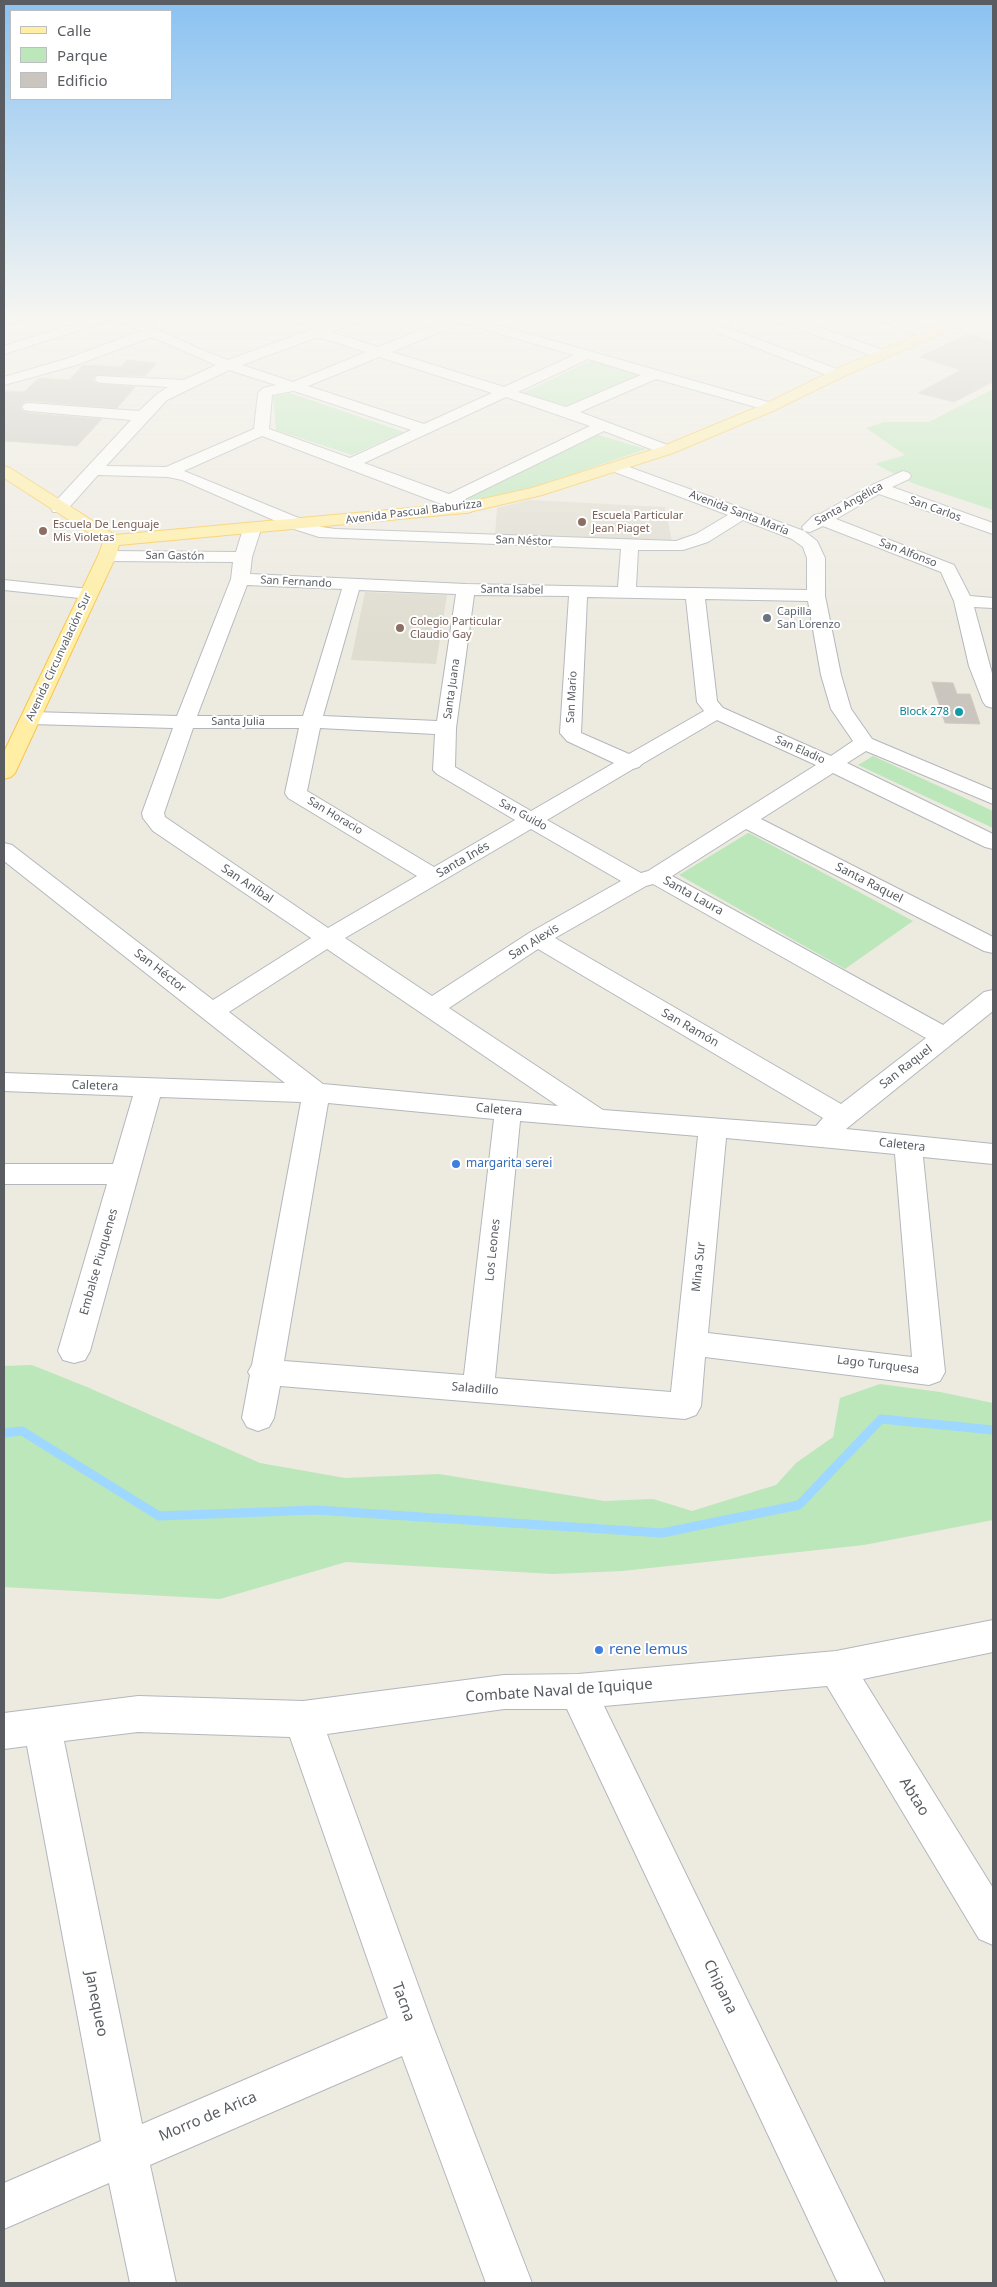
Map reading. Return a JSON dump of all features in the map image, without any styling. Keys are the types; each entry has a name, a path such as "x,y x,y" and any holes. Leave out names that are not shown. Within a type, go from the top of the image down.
{"main road":[{"name":"Avenida Pascual Baburizza","path":"109,548 252,529 465,508 536,492 618,468 732,423"},
{"path":"4,471 59,508 109,548"},
{"name":"Avenida Circunvalación Sur","path":"4,772 31,718 109,548"}],"street":[{"path":"59,508 137,423"},
{"path":"261,431 262,423"},
{"path":"404,423 427,430"},
{"path":"352,463 442,423"},
{"path":"594,423 667,450"},
{"path":"450,500 602,426"},
{"path":"95,470 168,472 261,431 352,463 450,500 465,508"},
{"name":"Avenida Santa María","path":"618,468 798,535 811,546 816,558 816,596 831,675 841,709 865,743"},
{"name":"San Néstor","path":"168,472 187,476 300,525 319,532 335,534 677,546 702,538 741,514"},
{"name":"Santa Angélica","path":"798,535 820,519 903,476"},
{"name":"San Carlos","path":"878,488 993,529"},
{"name":"San Alfonso","path":"820,519 948,569 963,602 986,666 993,702"},
{"name":"San Aníbal","path":"252,529 243,557 240,579 185,722 153,813 156,822 596,1119"},
{"path":"627,593 630,545"},
{"name":"San Gastón","path":"109,548 243,557"},
{"name":"San Fernando","path":"240,579 352,584"},
{"path":"311,722 352,584"},
{"name":"Santa Isabel","path":"352,584 695,595 816,596"},
{"path":"4,585 89,594"},
{"name":"Santa Juana","path":"446,728 466,589"},
{"name":"San Mario","path":"578,591 570,733 574,737 632,763"},
{"path":"695,595 707,702 716,712"},
{"path":"963,602 993,603"},
{"name":"Santa Inés","path":"212,1012 328,938 632,763 716,712"},
{"name":"San Eladio","path":"716,712 832,764 993,842"},
{"name":"Santa Julia","path":"31,718 185,722 311,722 446,728"},
{"name":"San Horacio","path":"311,722 296,793 435,877"},
{"name":"San Guido","path":"446,728 444,770 533,820 647,878"},
{"path":"865,743 993,798"},
{"name":"Santa Laura","path":"647,878 865,743"},
{"name":"Santa Raquel","path":"744,819 993,946"},
{"name":"San Héctor","path":"4,850 316,1093"},
{"name":"Santa Laura","path":"647,878 946,1037"},
{"name":"San Alexis","path":"433,1008 537,938 647,878"},
{"name":"San Ramón","path":"537,938 842,1117"},
{"name":"San Raquel","path":"819,1136 993,998"},
{"name":"Caletera","path":"4,1082 316,1093 596,1119 819,1136 993,1154"},
{"name":"Embalse Piuquenes","path":"74,1351 149,1087"},
{"path":"258,1418 264,1372 316,1093"},
{"name":"Los Leones","path":"478,1389 508,1111"},
{"name":"Mina Sur","path":"685,1406 713,1128"},
{"name":"Lago Turquesa","path":"691,1343 929,1372 908,1146"},
{"path":"4,1174 124,1174"},
{"name":"Saladillo","path":"264,1372 685,1406"},
{"name":"Combate Naval de Iquique","path":"23,1728 138,1714 302,1720 504,1692 578,1691 836,1668 993,1636"},
{"name":"Abtao","path":"836,1668 993,1925"},
{"name":"Chipana","path":"578,1691 862,2283"},
{"name":"Tacna","path":"302,1720 413,2029 509,2283"},
{"name":"Janequeo","path":"23,1728 125,2152 153,2283"},
{"name":"Morro de Arica","path":"4,2206 125,2152 413,2029"}],"shaded area":[{"name":"Escuela Particular Jean Piaget","path":"529,500 665,507 672,541 495,535 497,508"},
{"name":"Colegio Particular Claudio Gay","path":"365,592 447,595 436,664 351,660"}],"green space":[{"path":"275,423 377,423 404,432 352,455 276,430"},
{"path":"882,423 993,423 993,510 912,483 875,464 905,455 866,428"},
{"path":"598,435 646,449 532,488 468,505 457,501"},
{"path":"873,756 993,811 993,828 858,765"},
{"path":"748,833 913,921 845,969 679,875"},
{"path":"32,1365 87,1387 260,1463 345,1478 439,1474 604,1501 653,1499 692,1511 776,1485 796,1463 833,1437 840,1398 880,1384 940,1392 993,1403 993,1520 864,1545 622,1571 553,1574 346,1562 220,1599 4,1587 4,1366"}],"building":[{"path":"4,423 99,423 77,446 4,441"},
{"path":"932,682 953,683 957,694 970,694 980,724 945,723"}],"waterway":[{"path":"4,1433 22,1431 159,1516 316,1510 662,1533 799,1505 881,1419 993,1430"}],"place":[{"name":"Escuela Particular Jean Piaget","path":"582,522"},
{"name":"Escuela De Lenguaje Mis Violetas","path":"43,531"},
{"name":"Capilla San Lorenzo","path":"767,618"},
{"name":"Colegio Particular Claudio Gay","path":"400,628"},
{"name":"Block 278","path":"959,712"},
{"name":"margarita serei","path":"456,1164"},
{"name":"rene lemus","path":"599,1650"}]}
